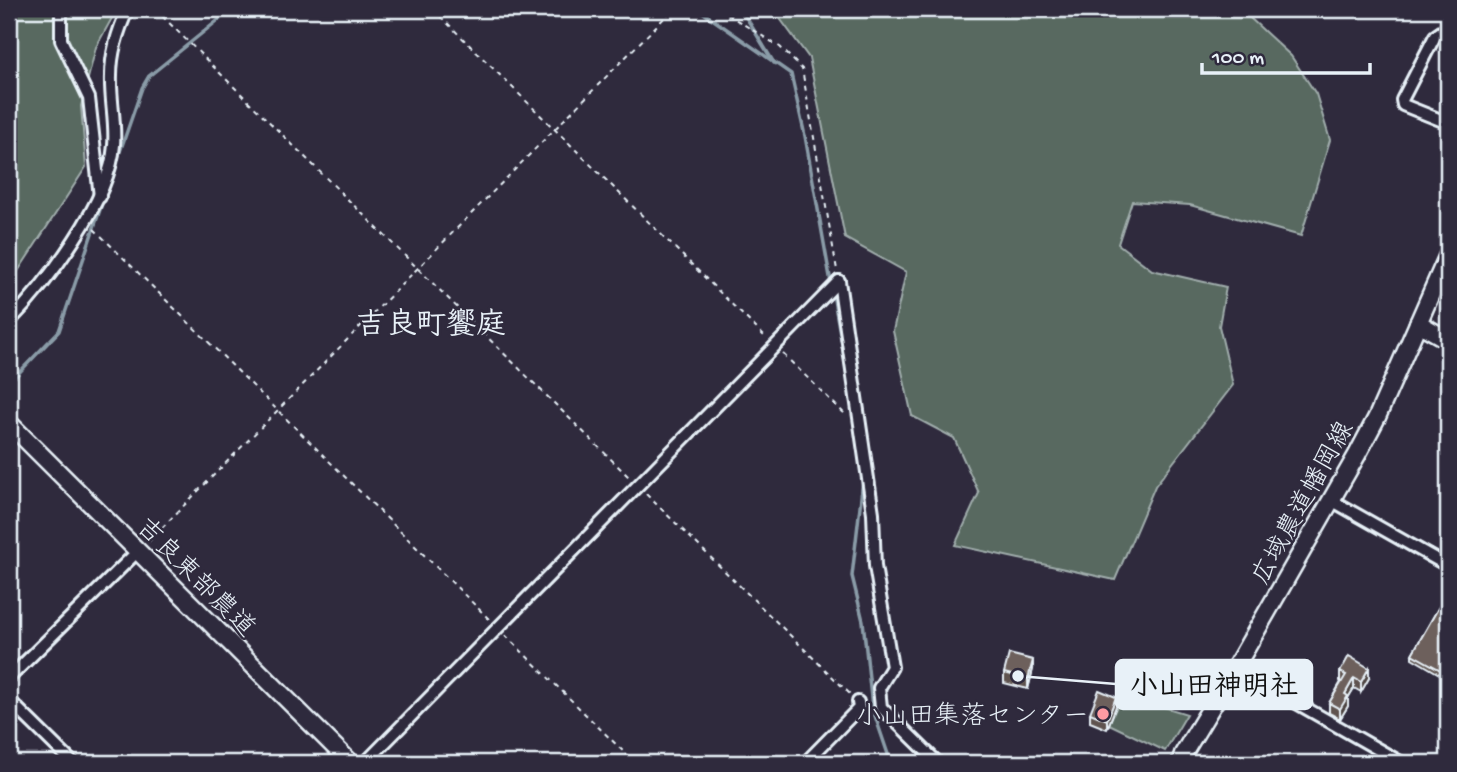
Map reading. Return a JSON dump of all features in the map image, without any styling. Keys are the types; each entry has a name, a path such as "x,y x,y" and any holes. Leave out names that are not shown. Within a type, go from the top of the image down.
{"street":[{"path":"61,9 61,40 89,98 100,197"},
{"path":"9,322 29,301 100,197 110,169 114,145 111,75 114,47 128,9"},
{"path":"1448,27 1434,36 1402,100 1403,105 1448,123"},
{"name":"広域農道幡岡線","path":"1180,763 1182,754 1235,668 1377,417 1448,255"},
{"path":"365,763 839,281"},
{"path":"839,281 873,513 875,566 892,667 879,688 881,707 938,763"},
{"path":"1418,323 1448,340"},
{"name":"吉良東部農道","path":"9,424 351,763"},
{"path":"1331,500 1448,566"},
{"path":"9,678 137,552"},
{"path":"1235,668 1402,763"},
{"path":"9,700 72,763"},
{"path":"805,763 859,708 858,702"}],"path":[{"path":"155,9 858,702"},
{"path":"433,9 862,431"},
{"path":"137,552 673,9"},
{"path":"719,9 780,47 802,69 839,281"},
{"path":"86,221 635,763"}],"green space":[{"path":"9,9 117,9 96,47 81,106 86,167 9,285"},
{"path":"773,9 1281,9 1248,16 1291,56 1316,94 1330,140 1301,236 1190,205 1132,201 1118,244 1152,270 1226,287 1219,326 1233,385 1155,486 1115,580 955,545 979,493 954,438 912,416 893,331 906,272 845,238 809,58"},
{"path":"1122,694 1187,714 1165,751 1109,724"}],"building":[{"path":"1448,591 1448,674 1412,654"},
{"path":"1009,654 1033,660 1028,679 1004,673"},
{"path":"1349,656 1369,668 1361,682 1354,678 1340,709 1329,703 1346,675 1340,672"},
{"path":"1099,690 1116,697 1107,720 1090,713"}],"waterway":[{"path":"115,166 142,88 149,76 232,9"},
{"path":"698,9 791,74 805,136 850,390"},
{"path":"741,9 774,63"},
{"path":"9,383 59,331 107,189"},
{"path":"863,480 852,576 863,621 872,707 891,763"},
{"path":"1443,763 1448,754"}],"place":[{"name":"小山田神明社","path":"1018,676"},
{"name":"小山田集落センター","path":"1103,714"}],"district":[{"name":"吉良町饗庭","path":"431,323"}]}
